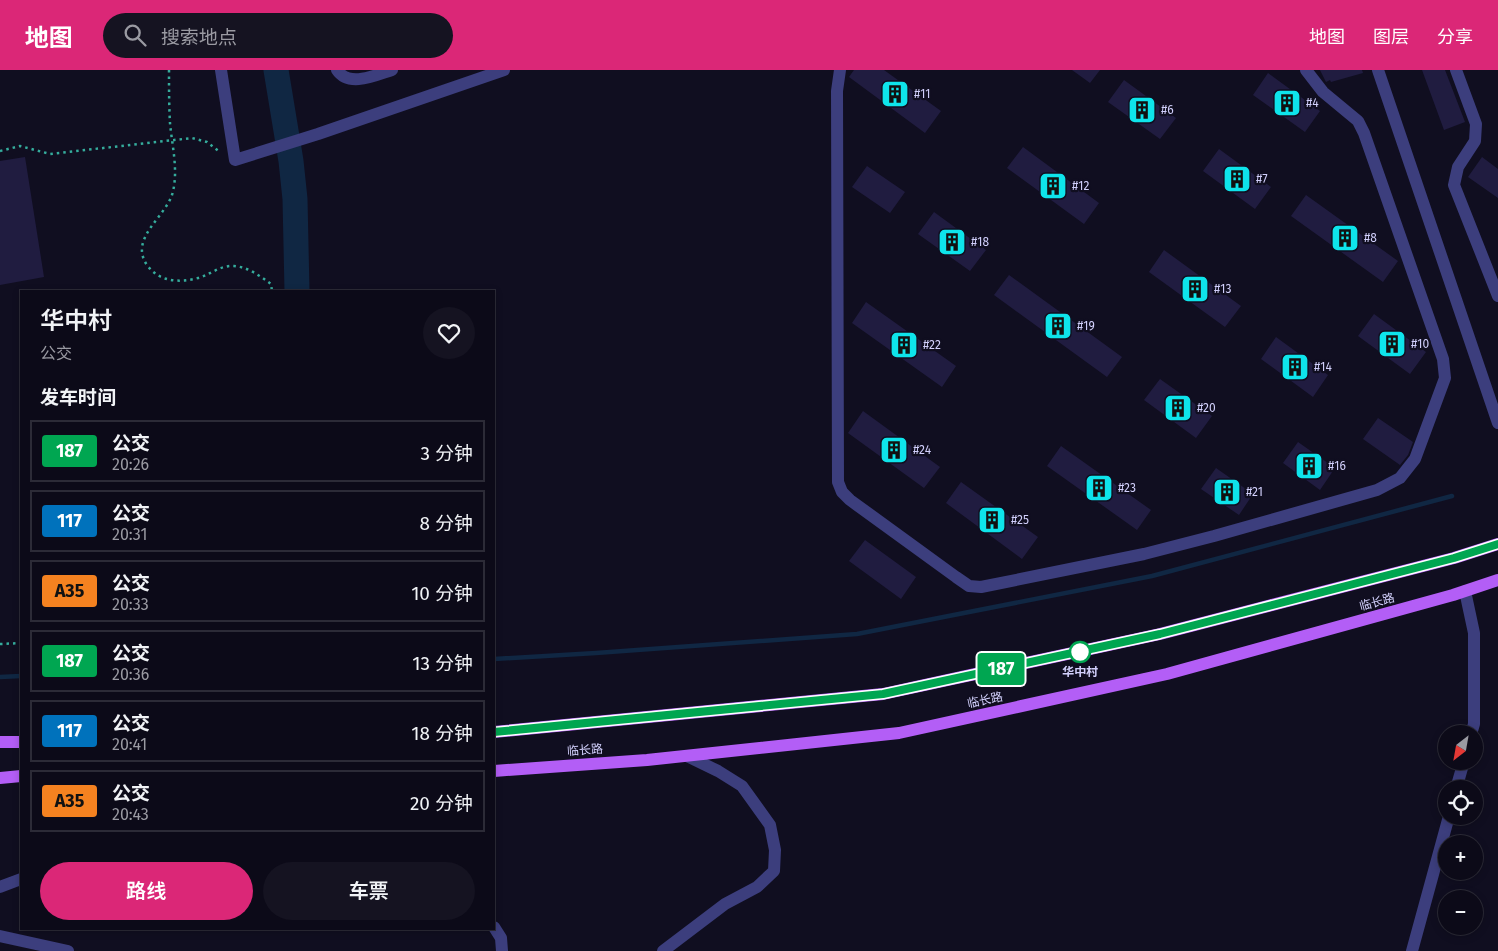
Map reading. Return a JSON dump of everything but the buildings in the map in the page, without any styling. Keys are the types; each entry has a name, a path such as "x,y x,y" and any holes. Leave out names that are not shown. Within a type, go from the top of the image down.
{"main road":[{"name":"临长路","path":"495,732 883,694 1160,634 1444,561 1498,544"},
{"name":"临长路","path":"495,771 687,756 899,733 1167,674 1465,591 1498,580"},
{"path":"0,742 20,742"},
{"path":"0,778 20,776"}],"street":[{"path":"221,70 235,160 318,134 474,75 504,70"},
{"path":"338,70 341,75 352,79 366,78 392,70"},
{"path":"840,70 837,90 838,482 842,492 850,500 969,586 981,587 1144,554 1338,502 1378,490 1400,478 1415,459 1445,378 1443,359 1364,133 1358,121 1323,92 1306,70"},
{"path":"1378,70 1498,424"},
{"path":"1456,70 1476,124 1475,141 1458,167 1454,185 1498,296"},
{"path":"1465,591 1474,633 1474,725"},
{"path":"663,951 725,904 757,888 774,871 775,850 770,825 742,786 718,771 687,756"},
{"path":"1412,951 1447,825"},
{"path":"0,887 20,879"},
{"path":"495,929 501,938 502,951"},
{"path":"0,936 68,951"}],"path":[{"path":"169,70 172,140 176,175 172,196 143,242 142,257 151,271 169,281 199,278 218,268 233,266 250,270 271,284 272,290"},
{"path":"0,151 20,146 50,154 192,138 202,140 222,154 235,160"},
{"path":"0,644 20,643"}],"waterway":[{"path":"276,70 291,161 295,199 297,290"},
{"path":"495,659 857,634 1152,576 1452,496"},
{"path":"0,677 20,676"}],"bus line":[{"name":"187","path":"495,732 883,694 1160,634 1454,558 1498,544"}],"place":[{"name":"#11","path":"895,94"},
{"name":"#4","path":"1287,103"},
{"name":"#6","path":"1142,110"},
{"name":"#7","path":"1237,179"},
{"name":"#12","path":"1053,186"},
{"name":"#8","path":"1345,238"},
{"name":"#18","path":"952,242"},
{"name":"#13","path":"1195,289"},
{"name":"#19","path":"1058,326"},
{"name":"#10","path":"1392,344"},
{"name":"#22","path":"904,345"},
{"name":"#14","path":"1295,367"},
{"name":"#20","path":"1178,408"},
{"name":"#24","path":"894,450"},
{"name":"#16","path":"1309,466"},
{"name":"#23","path":"1099,488"},
{"name":"#21","path":"1227,492"},
{"name":"#25","path":"992,520"},
{"name":"华中村","path":"1080,652"}]}
